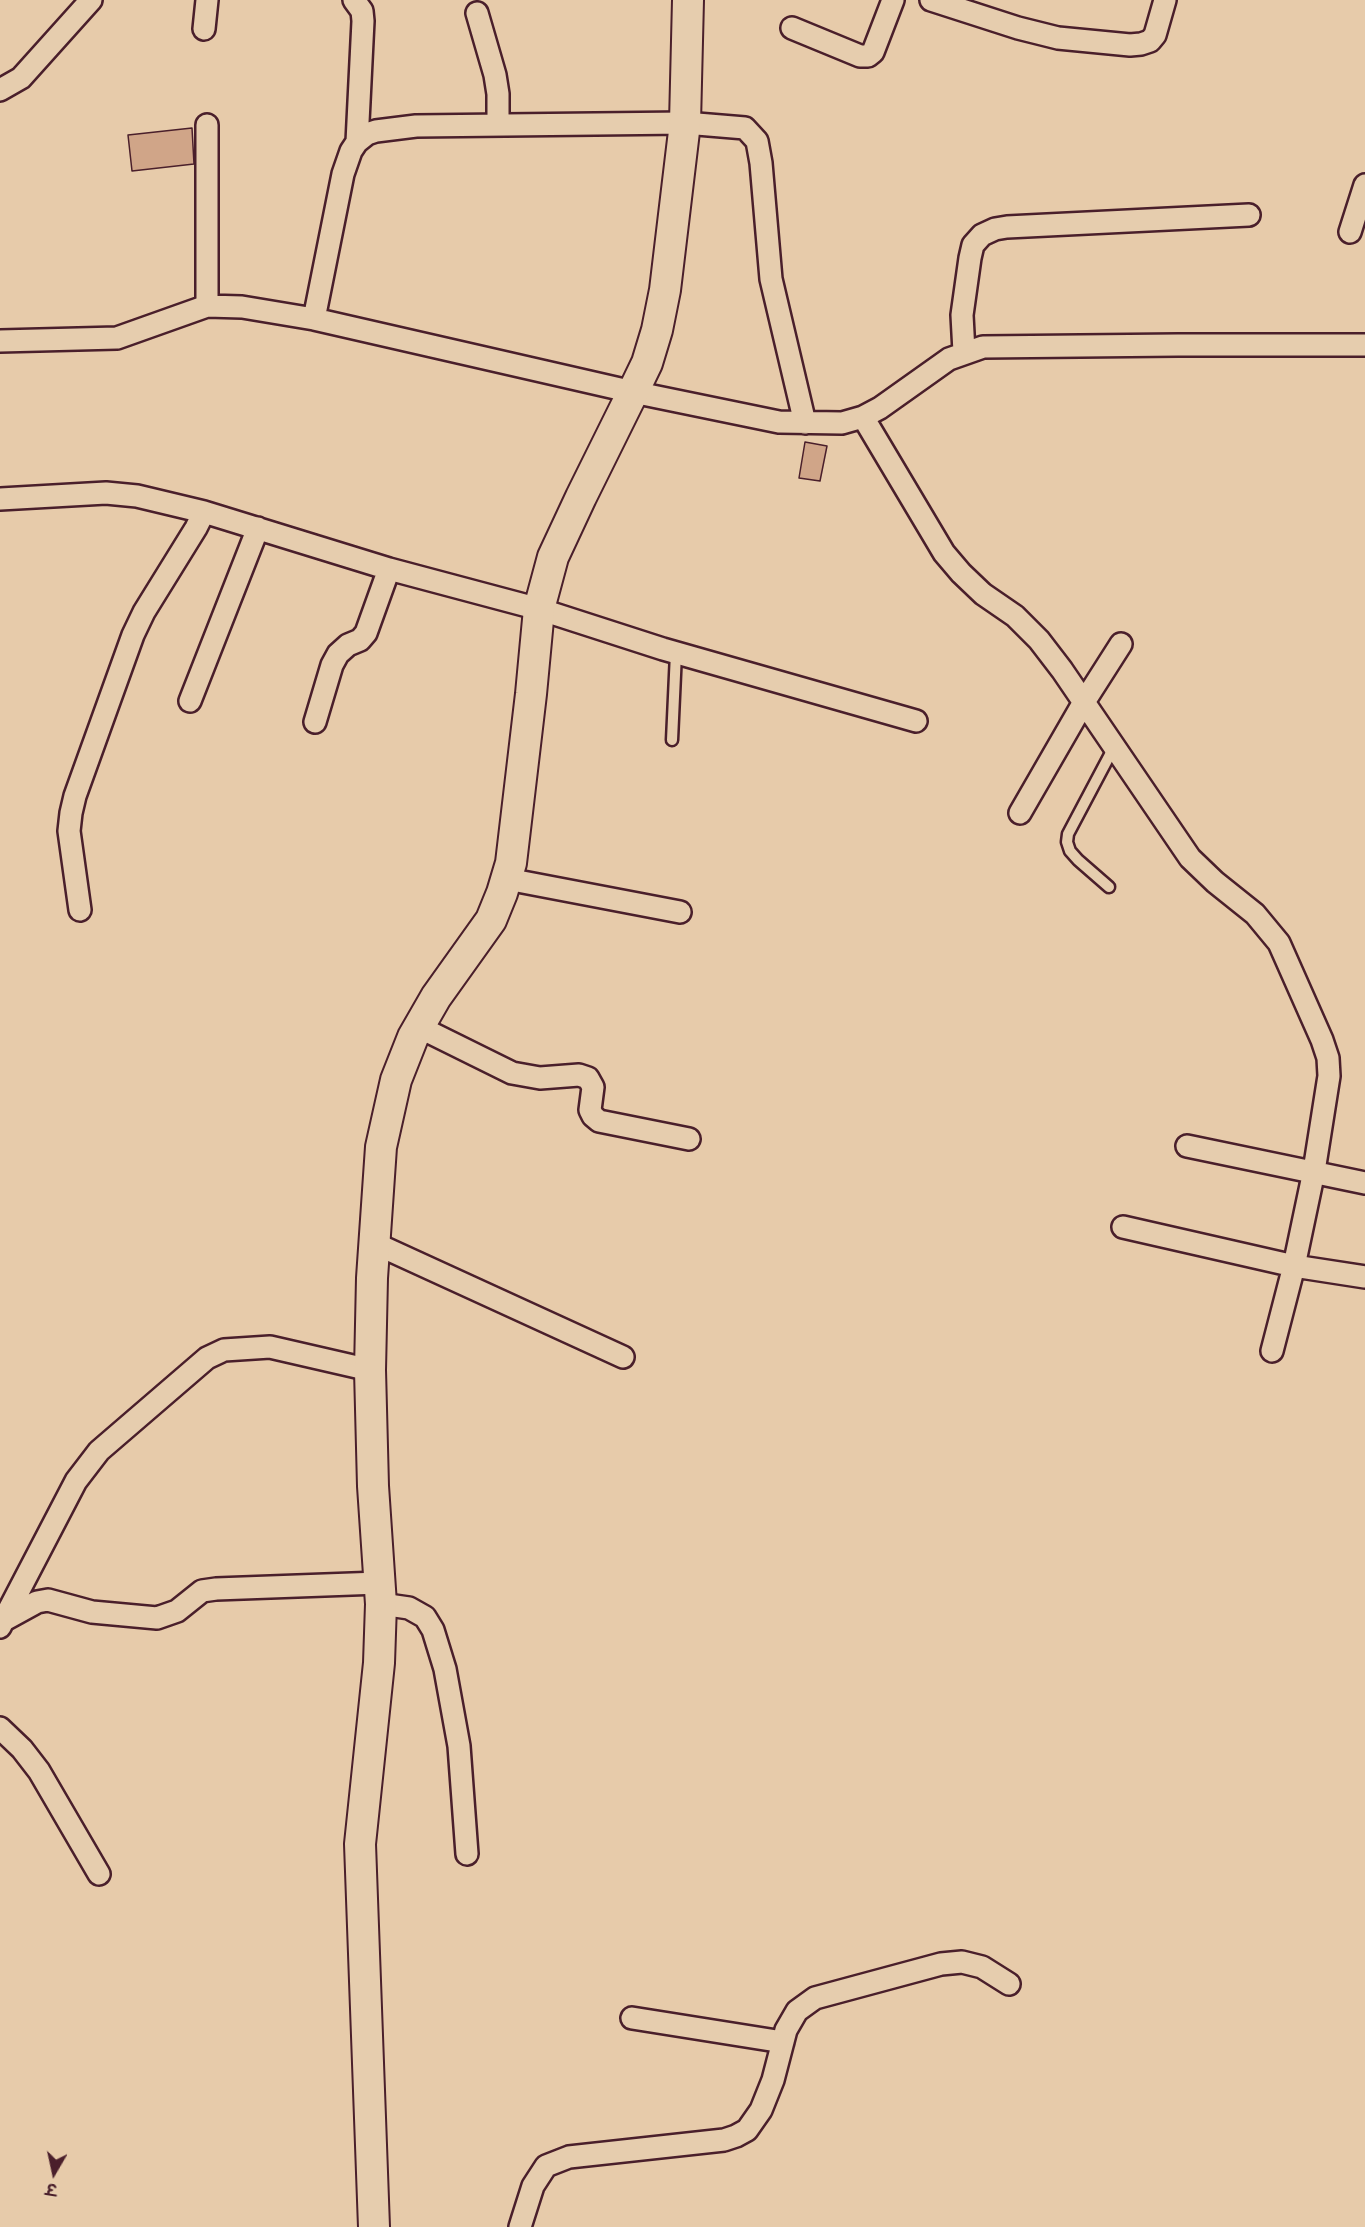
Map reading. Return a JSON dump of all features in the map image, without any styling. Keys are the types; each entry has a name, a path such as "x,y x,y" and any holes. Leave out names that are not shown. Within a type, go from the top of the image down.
{"street":[{"path":"0,90 21,78 91,0"},
{"path":"204,29 207,0"},
{"path":"354,0 362,11 363,21 357,142"},
{"path":"374,2227 360,1844 379,1663 380,1593 373,1486 370,1370 374,1243 381,1147 396,1080 419,1027 436,997 491,920 507,879 511,863 539,609 553,557 647,363 659,320 665,290 684,123 688,0"},
{"path":"792,28 860,56 868,56 873,52 893,0"},
{"path":"931,0 1018,28 1058,38 1130,45 1150,41 1155,35 1165,0"},
{"path":"477,13 495,75 498,94 498,125"},
{"path":"314,319 343,174 351,151 367,134 416,126 684,123 745,128 757,141 771,279 805,423"},
{"path":"207,125 207,306"},
{"path":"1350,232 1365,185"},
{"path":"964,352 962,315 970,258 974,245 982,235 1007,227 1250,215"},
{"path":"0,341 117,338 207,306 242,307 314,319 633,392 779,422 805,423 842,423 863,417 880,408 949,359 983,347 1365,345"},
{"path":"863,417 944,553 983,594 1015,616 1038,640 1084,702 1190,858 1215,882 1255,914 1279,943 1322,1040 1328,1058 1329,1076 1314,1171 1294,1266 1272,1351"},
{"path":"0,499 106,493 137,496 204,512 388,569 539,609 676,653 916,721"},
{"path":"80,910 69,831 70,813 75,796 133,635 144,612 204,512"},
{"path":"190,702 258,528"},
{"path":"315,722 332,665 343,650 360,640 366,633 388,569"},
{"path":"1020,813 1084,702 1121,644"},
{"path":"507,879 680,912"},
{"path":"419,1027 512,1073 540,1078 579,1075 588,1078 593,1087 590,1110 599,1121 689,1139"},
{"path":"1187,1146 1365,1183"},
{"path":"1124,1227 1294,1266 1365,1277"},
{"path":"374,1243 623,1357"},
{"path":"3,1623 65,1501 99,1451 207,1358 224,1350 270,1347 370,1370"},
{"path":"3,1623 37,1602 48,1600 93,1612 157,1618 177,1611 202,1592 216,1589 380,1593 425,1617 433,1630 446,1669 459,1746 467,1854"},
{"path":"0,1728 22,1749 39,1771 99,1874"},
{"path":"520,2227 533,2186 546,2166 569,2157 724,2140 747,2130 761,2110 773,2080 786,2030 797,2012 815,1998 941,1964 962,1962 982,1967 1009,1984"},
{"path":"632,2018 783,2042"}],"lane":[{"path":"672,740 676,653"},
{"path":"1109,887 1070,851 1067,842 1068,834 1114,747"}],"building":[{"path":"192,128 194,164 132,171 128,135"},
{"path":"805,442 827,446 820,481 799,478"}]}
